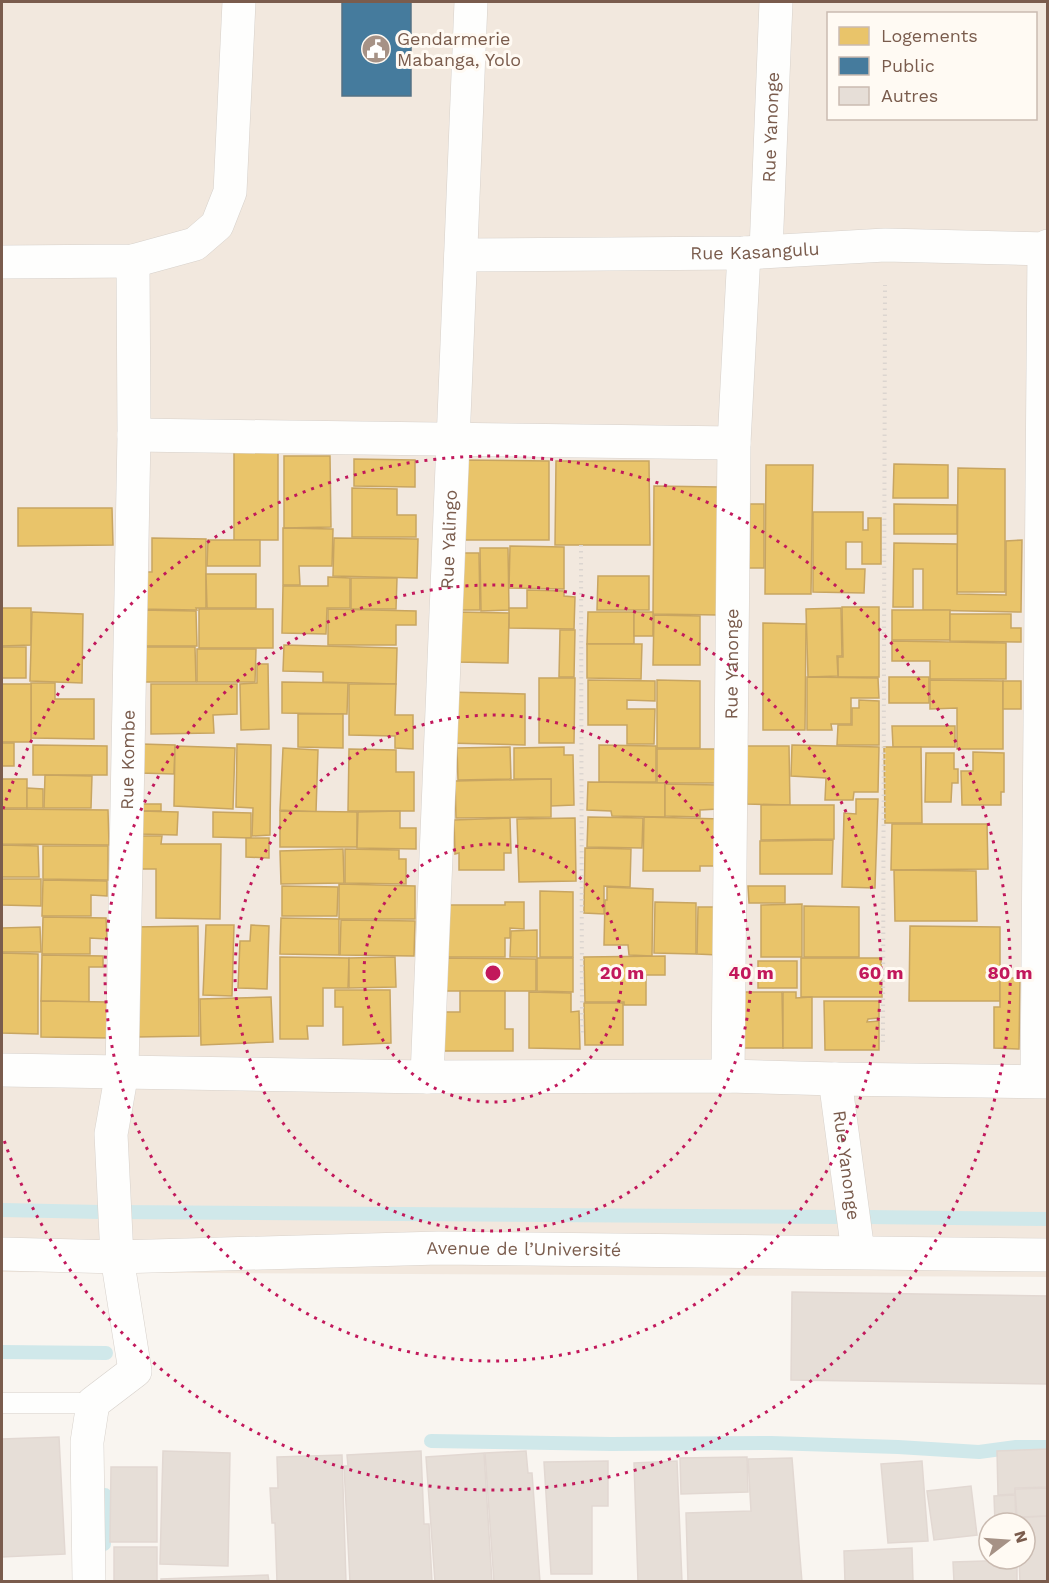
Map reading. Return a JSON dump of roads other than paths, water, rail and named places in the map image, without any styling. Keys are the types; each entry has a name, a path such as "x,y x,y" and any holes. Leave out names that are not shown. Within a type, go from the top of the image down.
{"street":[{"path":"2,262 133,261 195,244 217,225 230,192 239,2"},
{"name":"Rue Yalingo","path":"428,1077 471,2"},
{"name":"Rue Yanonge","path":"728,1076 734,443 755,252 776,2"},
{"name":"Rue Kasangulu","path":"461,255 755,252 885,245 1046,248"},
{"path":"2,1070 428,1077 728,1076 1042,1082 1046,248"},
{"name":"Rue Kombe","path":"93,1403 135,1371 117,1257 111,1134 122,1072 134,435 133,261"},
{"path":"134,435 734,443"},
{"name":"Rue Yanonge","path":"835,1079 858,1252"},
{"name":"Avenue de l’Université","path":"2,1254 117,1257 440,1248 1047,1255"},
{"path":"89,1581 87,1442 93,1403"}],"lane":[{"path":"2,1402 93,1403"}],"waterway":[{"path":"2,1210 101,1212"},
{"path":"116,1212 842,1217"},
{"path":"867,1217 1048,1219"},
{"path":"2,1352 106,1353"},
{"path":"431,1441 611,1444 771,1443 979,1452 1016,1447 1048,1447"},
{"path":"104,1544 105,1495"}],"place":[{"name":"Gendarmerie Mabanga, Yolo","path":"376,49"}]}
